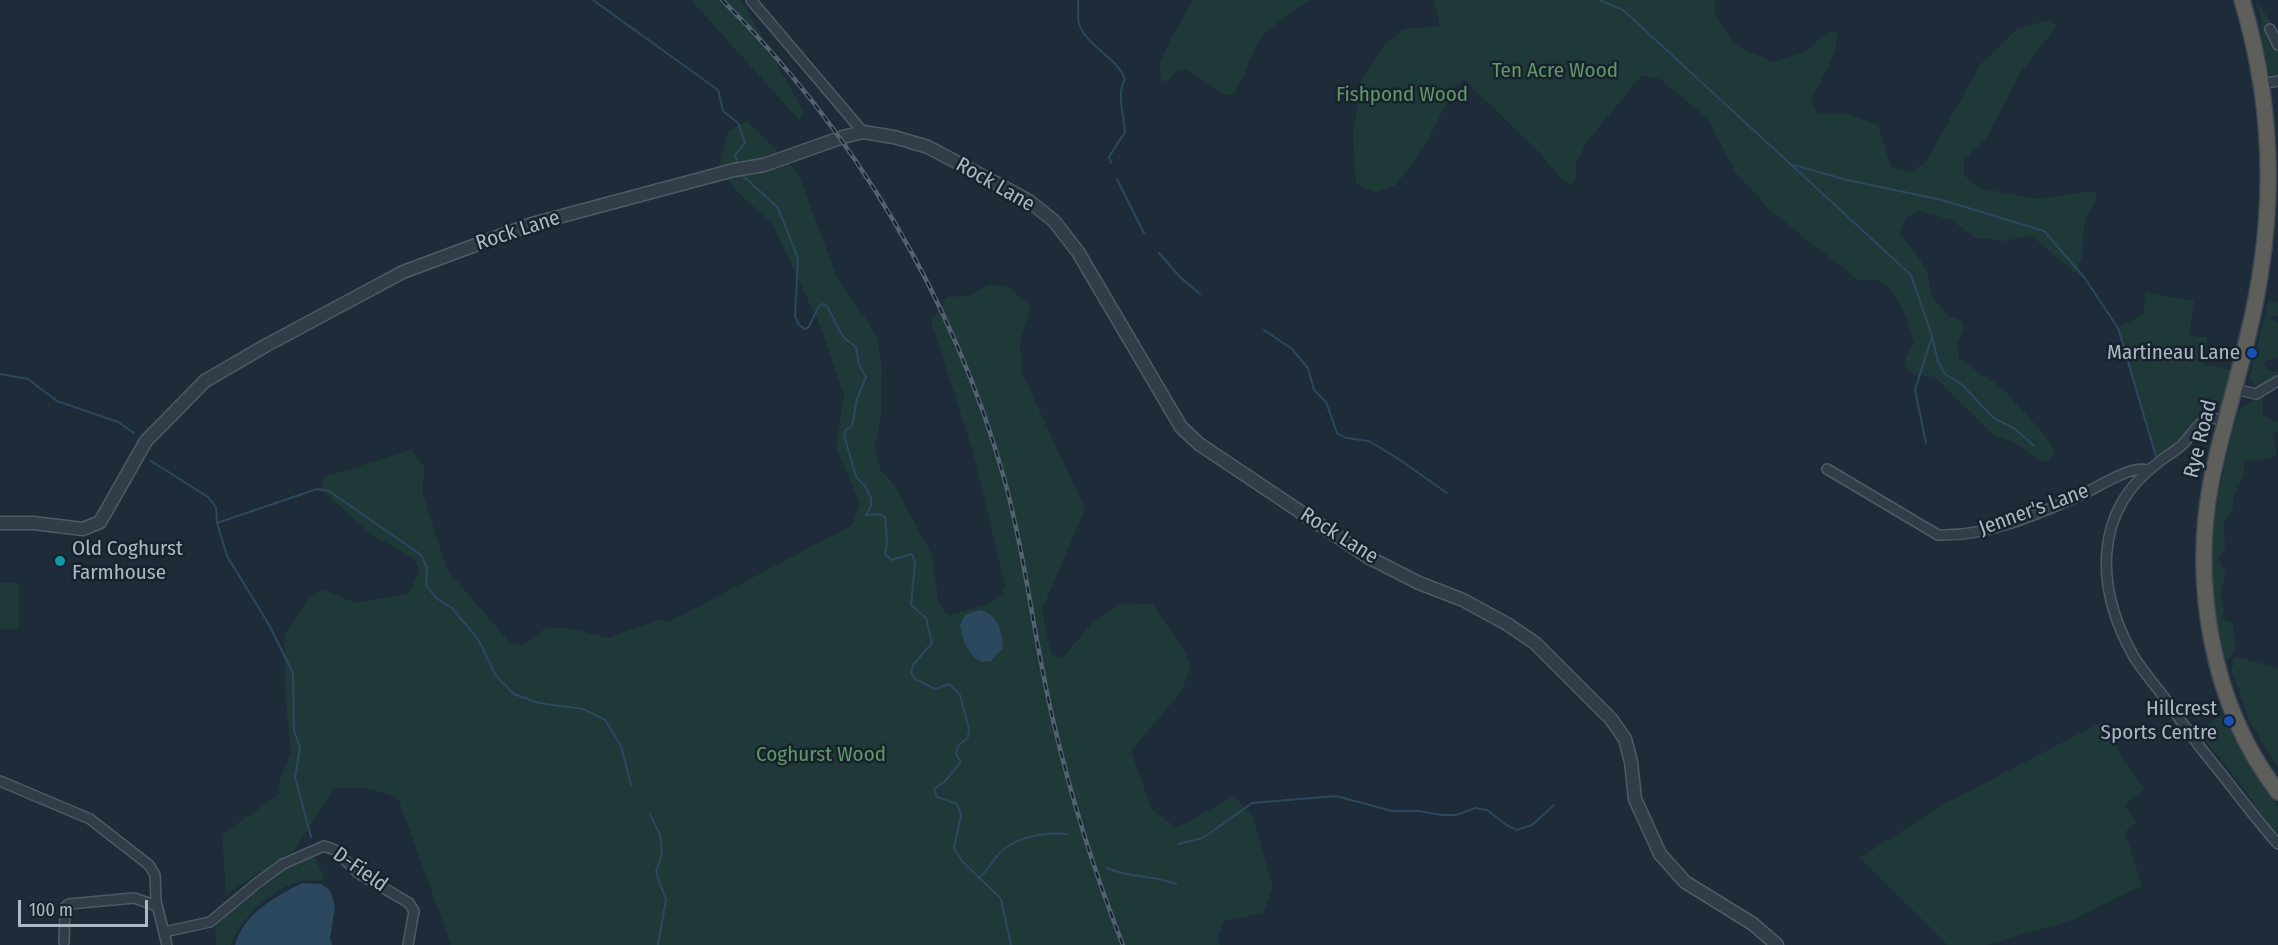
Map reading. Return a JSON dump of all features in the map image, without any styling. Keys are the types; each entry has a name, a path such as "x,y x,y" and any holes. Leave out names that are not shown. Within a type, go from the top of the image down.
{"highway":[{"name":"Rye Road","path":"2242,0 2262,84 2268,162 2266,226 2257,295 2216,459 2207,506 2204,541 2206,606 2215,652 2228,696 2253,753 2278,792"}],"street":[{"path":"751,0 863,132"},
{"path":"2270,29 2278,45"},
{"path":"2262,84 2278,81"},
{"name":"Rock Lane","path":"0,523 33,523 83,529 100,522 146,441 205,381 403,272 532,224 739,169 764,165 843,137 863,132 894,137 928,147 1009,190 1054,221 1078,252 1181,427 1199,444 1368,557 1419,583 1463,600 1507,624 1535,643 1611,719 1625,739 1631,762 1635,799 1660,854 1685,882 1753,924 1777,945"},
{"path":"2235,389 2253,394 2278,381"},
{"path":"2227,421 2214,417 2202,420 2181,445 2147,470 2120,504 2109,532 2107,572 2111,600 2135,657 2194,739 2278,844"},
{"name":"Jenner's Lane","path":"1827,469 1938,535 1958,536 1989,530 2022,519 2079,496 2134,469 2147,470"},
{"path":"0,781 90,819 149,865 155,875 157,906 166,945"},
{"name":"D-Field","path":"164,932 210,922 256,883 283,864 324,846 335,850 358,873 409,903 414,912 408,945"},
{"path":"64,942 65,911 69,904 134,898 157,906"}],"green space":[{"path":"691,0 741,0 804,112 799,120"},
{"path":"1194,0 1312,0 1282,19 1261,38 1241,83 1233,95 1222,94 1187,69 1176,71 1166,82 1161,80 1159,64 1173,34"},
{"name":"Ten Acre Wood","path":"1434,0 1715,0 1715,15 1738,47 1773,62 1802,53 1829,32 1836,31 1836,47 1833,56 1811,101 1818,114 1849,114 1878,125 1891,167 1910,172 1926,162 1980,65 2016,30 2047,20 2057,26 2021,72 1986,139 1964,160 1964,175 1979,188 2038,199 2088,191 2097,194 2085,223 2082,257 2075,273 2031,235 2005,241 1976,238 1951,220 1920,211 1906,217 1899,234 1915,252 1927,271 1932,297 1948,316 1962,321 1964,329 1957,345 1959,359 2002,388 2043,433 2055,451 2050,461 2040,461 2021,446 1994,435 1935,377 1916,375 1906,369 1904,361 1914,344 1906,316 1889,287 1877,280 1858,280 1771,211 1736,173 1708,119 1660,79 1641,76 1587,142 1576,163 1576,179 1571,185 1560,178 1539,152 1463,79 1454,88 1425,146 1396,185 1375,192 1356,184 1353,136 1361,79 1385,45 1403,29 1440,26"},
{"path":"2256,1 2271,22 2266,27 2278,54 2278,77 2270,75 2261,36 2262,21"},
{"name":"Coghurst Wood","path":"747,121 798,173 838,280 878,339 882,370 881,414 875,447 881,471 895,486 932,555 938,599 943,610 950,615 987,604 1000,597 1005,586 973,451 931,322 947,297 968,296 989,284 1009,288 1031,306 1020,342 1022,373 1085,509 1042,610 1051,654 1062,658 1093,622 1122,603 1152,604 1184,650 1191,667 1181,692 1131,751 1152,810 1177,828 1234,796 1253,817 1273,888 1263,913 1224,921 1217,939 1220,945 451,945 398,798 368,788 334,788 294,851 226,894 222,834 280,794 278,785 291,752 285,695 284,635 309,598 323,589 355,603 409,594 419,570 414,558 370,534 321,489 324,477 411,450 425,468 422,491 447,570 511,644 524,645 547,627 573,629 609,638 659,619 669,622 852,525 860,503 836,448 844,396 822,330 772,223 736,191 719,165 728,131"},
{"path":"2145,292 2194,301 2189,336 2208,337 2203,364 2232,370 2223,408 2194,420 2183,437 2157,460 2118,328 2144,314"},
{"path":"2269,299 2278,303 2278,316 2271,318 2278,323 2278,357 2264,362 2267,370 2277,371 2278,377 2259,388 2249,379"},
{"path":"2265,394 2262,405 2263,416 2278,422 2278,432 2273,433 2277,455 2270,459 2247,460 2244,465 2245,472 2234,496 2233,507 2224,522 2225,551 2219,557 2221,566 2225,570 2220,594 2224,606 2221,619 2233,623 2236,645 2230,658 2226,660 2218,627 2212,565 2217,505 2222,475 2239,411 2243,406"},
{"path":"0,583 19,583 19,629 0,629"},
{"path":"2240,658 2278,668 2278,768 2250,722 2232,672 2232,666 2234,666 2232,659"},
{"path":"2224,714 2257,776 2278,807 2278,833 2271,827 2226,765 2196,731"},
{"path":"2100,723 2144,789 2125,805 2137,823 2125,832 2142,886 2072,920 1986,945 1948,945 1860,858 1944,804"},
{"path":"313,854 325,878 302,881 280,890 250,914 231,945 216,945 215,927 264,876"}],"water":[{"path":"980,610 995,619 1002,635 1003,648 991,661 982,662 973,657 964,642 960,625 965,615"},
{"path":"302,883 321,884 330,890 335,906 330,939 332,945 235,945 245,924 253,915 271,900"}],"waterway":[{"path":"593,0 718,90 723,111 738,123 745,143 735,155 738,166"},
{"path":"1078,0 1078,21 1083,32 1115,64 1125,79 1121,92 1125,132 1109,157 1111,163"},
{"path":"1600,0 1623,10 1911,275 1932,336 1915,390 1926,443"},
{"path":"1794,165 1847,180 1942,200 2044,231 2084,277 2118,328 2157,460"},
{"path":"741,174 778,208 798,258 795,316 799,325 805,329 808,328 822,304 827,306 843,337 856,347 859,365 866,377 857,399 852,426 846,430 844,435 856,477 865,486 871,498 871,506 866,515 880,514 885,517 887,542 885,554 891,560 912,554 915,563 911,605 926,618 932,643 913,665 911,673 915,679 935,689 949,684 960,695 969,729 968,737 958,746 956,754 961,762 945,781 934,789 937,797 957,804 961,815 954,848 961,860 1001,899 1011,945"},
{"path":"1117,179 1144,233"},
{"path":"1159,253 1180,277 1200,294"},
{"path":"1264,330 1292,349 1308,368 1314,390 1326,402 1337,433 1346,438 1369,441 1447,493"},
{"path":"1932,336 1938,361 1945,374 1961,384 1994,418 2015,429 2034,446"},
{"path":"0,374 28,379 57,401 118,422 134,433"},
{"path":"151,461 208,497 216,507 217,523 227,556 268,623 293,673 294,730 300,748 295,777 311,837"},
{"path":"217,523 317,489 329,491 421,555 427,568 426,585 436,598 452,608 478,639 496,676 514,694 539,703 583,709 605,720 621,746 631,785"},
{"path":"1178,844 1203,838 1252,803 1336,796 1392,811 1456,815 1475,808 1487,810 1517,830 1532,825 1554,805"},
{"path":"650,814 660,835 662,853 656,872 666,900 658,945"},
{"path":"979,878 997,856 1011,844 1039,835 1067,834"},
{"path":"1107,868 1176,884"}],"railway":[{"path":"722,0 815,104 856,161 894,221 928,283 957,346 983,412 1004,478 1060,749 1075,806 1123,945"}],"place":[{"name":"Martineau Lane","path":"2252,353"},
{"name":"Old Coghurst Farmhouse","path":"60,561"},
{"name":"Hillcrest Sports Centre","path":"2229,721"}],"park label":[{"name":"Fishpond Wood","path":"1402,95"}]}
